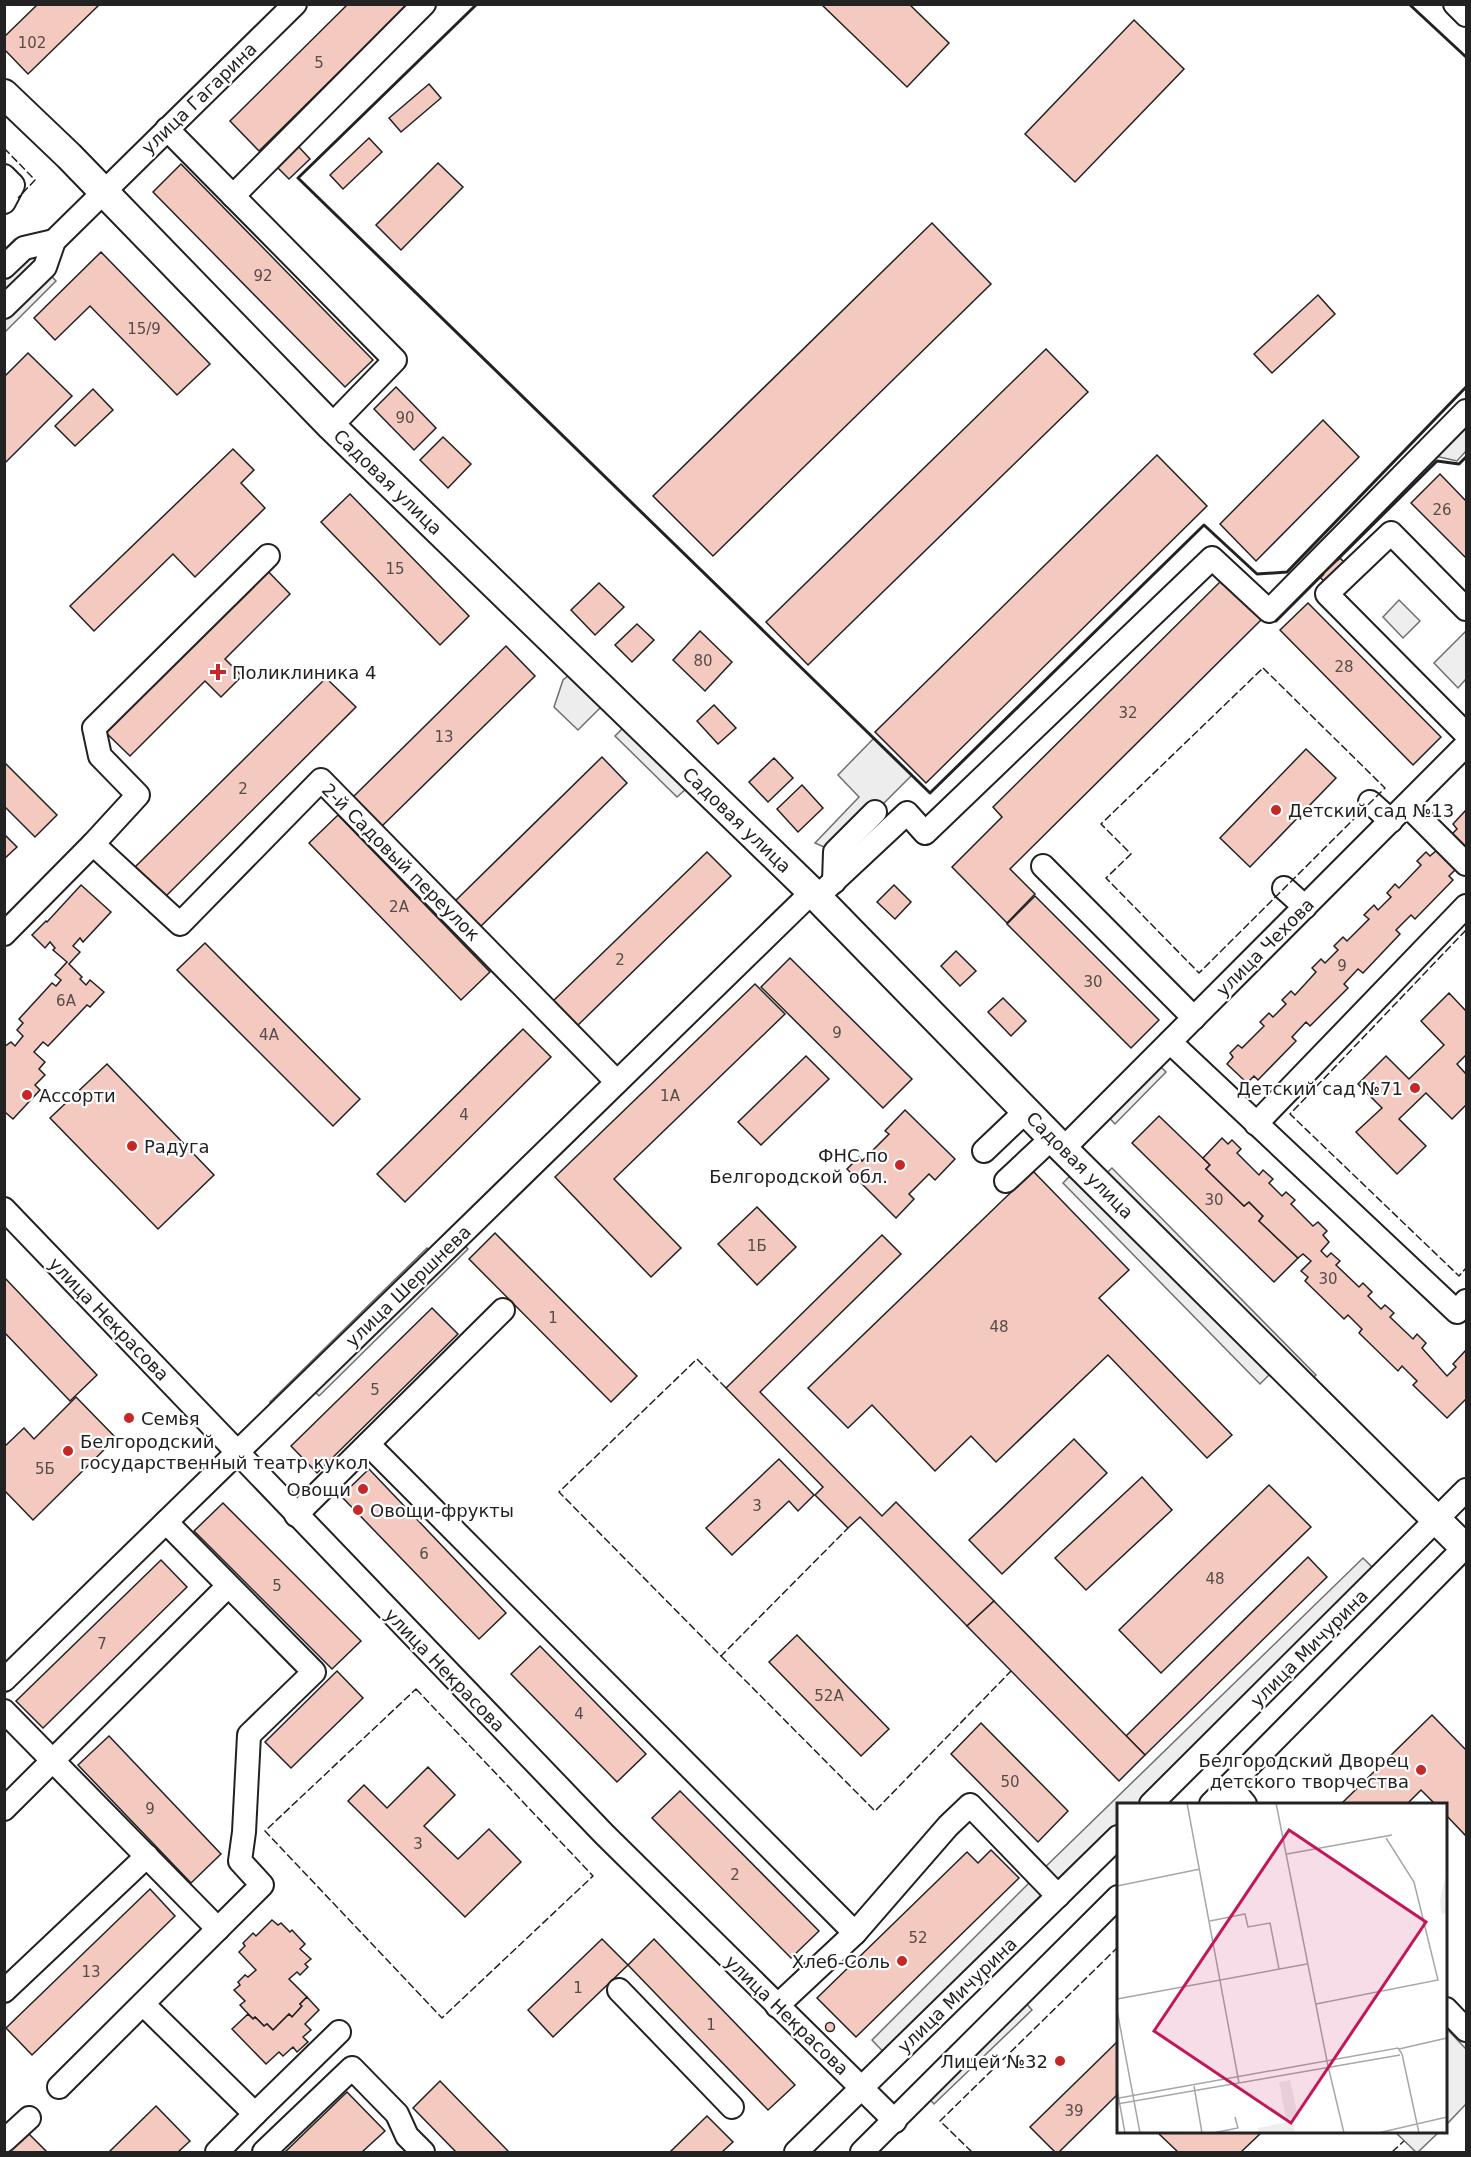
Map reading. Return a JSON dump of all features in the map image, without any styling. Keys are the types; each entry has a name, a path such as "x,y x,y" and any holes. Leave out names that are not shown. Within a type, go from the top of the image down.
{"main road":[{"name":"Садовая улица","path":"4,94 103,191 331,426 821,890 1058,1144 1436,1521 1466,1548"}],"street":[{"name":"улица Гагарина","path":"54,241 295,4"},
{"path":"233,196 424,4"},
{"path":"1455,4 1467,15"},
{"path":"167,129 395,360 331,426"},
{"path":"4,176 13,185 4,202"},
{"path":"4,267 24,248 54,241"},
{"path":"4,307 45,267 54,241"},
{"name":"улица Шершнева","path":"4,1680 617,1082 821,890 907,813 925,833 1212,558 1269,611 1467,411"},
{"path":"1467,609 1391,532 1327,594 1467,734"},
{"path":"4,934 138,795 100,756 93,728 268,556"},
{"name":"улица Чехова","path":"1006,1181 1058,1144 1170,1042 1467,745"},
{"name":"2-й Садовый переулок","path":"93,844 180,924 321,780 617,1082"},
{"path":"1370,802 1399,813 1467,864"},
{"path":"821,890 835,852 875,813"},
{"path":"1043,866 1194,1018"},
{"path":"1284,888 1305,908"},
{"path":"1256,1124 1467,906"},
{"path":"1170,1042 1457,1312 1467,1301"},
{"path":"984,1151 1026,1111"},
{"name":"улица Некрасова","path":"4,1209 597,1827 895,2121"},
{"path":"296,1515 503,1310"},
{"path":"368,1444 855,1933"},
{"name":"улица Мичурина","path":"1152,1803 1467,1490"},
{"path":"59,2087 262,1885 240,1861 244,1832 249,1735 314,1672 166,1522"},
{"path":"1212,1803 1466,1548"},
{"path":"4,1809 228,1586"},
{"path":"4,1710 218,1929"},
{"path":"1230,1786 1244,1803"},
{"path":"777,2006 855,1933 948,1826 970,1805 1058,1896"},
{"name":"улица Мичурина","path":"796,2152 1117,1839"},
{"path":"4,1991 147,1856"},
{"path":"862,2152 1115,1909"},
{"path":"620,1990 732,2107"},
{"path":"143,2004 255,2114"},
{"path":"1447,2009 1467,2030"},
{"path":"217,2152 339,2032"},
{"path":"264,2152 352,2067 397,2114 407,2136 423,2152"},
{"path":"4,2142 29,2118"}],"shaded area":[{"path":"15,239 56,281 5,332 5,249"},
{"path":"1466,411 1466,451 1457,461 1435,456"},
{"path":"1399,600 1420,621 1403,638 1383,617"},
{"path":"1466,631 1466,679 1458,688 1434,663"},
{"path":"579,667 611,697 578,730 554,707 563,680"},
{"path":"633,718 696,780 677,797 615,736"},
{"path":"874,738 912,775 835,852 815,843 859,797 838,775"},
{"path":"1153,1059 1166,1072 1115,1124 1102,1110"},
{"path":"1080,1166 1097,1182 1112,1168 1316,1375 1303,1388 1279,1365 1260,1384 1063,1183"},
{"path":"457,1238 468,1249 319,1396 308,1384 279,1412 270,1402 427,1248 437,1257"},
{"path":"1363,1558 1381,1576 1151,1803 1117,1803 1117,1837 891,2060 872,2040 1037,1875"},
{"path":"1020,1996 1032,2010 934,2104 923,2092"},
{"path":"1447,2029 1466,2049 1466,2104 1447,2124"},
{"path":"1396,2133 1438,2133 1418,2152"}],"building":[{"path":"38,4 100,4 28,74 4,49 4,37"},
{"path":"348,4 408,4 259,151 230,121"},
{"path":"821,4 909,4 949,43 907,87"},
{"path":"1134,20 1184,69 1075,182 1025,134"},
{"path":"429,84 441,98 401,132 389,118"},
{"path":"369,138 382,152 343,189 330,175"},
{"path":"298,146 310,159 289,179 277,167"},
{"path":"438,163 463,187 401,250 376,225"},
{"path":"181,164 373,360 345,387 153,192"},
{"path":"932,223 991,284 713,556 653,496"},
{"path":"101,252 210,364 177,395 90,306 55,340 34,318"},
{"path":"1318,295 1335,314 1272,373 1254,354"},
{"path":"1046,349 1088,392 808,665 766,622"},
{"path":"28,353 72,396 4,464 4,377"},
{"path":"396,387 436,428 414,450 374,409"},
{"path":"93,389 113,410 75,446 55,426"},
{"path":"1323,420 1359,457 1256,561 1220,524"},
{"path":"443,437 471,464 448,488 420,460"},
{"path":"233,449 254,470 241,483 265,508 195,577 173,554 94,631 70,606"},
{"path":"1157,455 1207,506 926,783 875,732"},
{"path":"1440,474 1466,501 1466,558 1411,503"},
{"path":"350,494 469,616 440,645 321,522"},
{"path":"1340,558 1351,569 1331,589 1320,577"},
{"path":"261,564 290,594 225,659 242,676 221,697 205,681 130,756 99,726"},
{"path":"1223,579 1262,619 1010,869 1035,894 1007,923 952,867 1002,817 993,807"},
{"path":"599,583 624,607 595,635 571,610"},
{"path":"1308,603 1441,737 1413,765 1280,630"},
{"path":"637,624 654,640 632,662 615,645"},
{"path":"700,631 732,662 705,691 673,660"},
{"path":"506,646 535,676 381,827 352,798"},
{"path":"326,678 356,707 161,901 131,871"},
{"path":"714,705 736,728 718,744 697,721"},
{"path":"1306,749 1336,778 1250,867 1220,838"},
{"path":"602,757 627,783 477,930 452,904"},
{"path":"774,758 793,778 768,802 749,782"},
{"path":"4,762 57,815 35,837 4,806"},
{"path":"802,785 823,808 798,832 777,809"},
{"path":"1466,810 1466,851 1451,835 1457,829 1453,824"},
{"path":"338,815 490,972 461,1000 309,843"},
{"path":"4,834 17,847 4,859"},
{"path":"1437,850 1456,869 1449,876 1453,880 1415,919 1411,915 1396,930 1400,934 1363,973 1358,969 1344,984 1348,988 1310,1026 1306,1022 1292,1037 1296,1041 1258,1080 1254,1076 1247,1083 1227,1064 1233,1057 1230,1053 1238,1045 1242,1048 1264,1026 1260,1022 1269,1013 1273,1017 1286,1004 1282,1000 1291,991 1295,995 1316,972 1312,968 1321,959 1325,963 1338,950 1334,946 1343,937 1347,941 1369,919 1364,915 1374,905 1378,910 1391,897 1387,893 1395,884 1399,888 1421,865 1417,861 1426,852 1430,856"},
{"path":"707,852 731,876 576,1027 552,1002"},
{"path":"81,885 111,912 83,942 80,938 73,946 80,952 69,964 82,977 80,979 86,985 90,980 104,992 90,1007 87,1005 48,1046 43,1042 34,1052 45,1062 39,1069 45,1075 35,1085 40,1090 13,1119 6,1113 4,1115 4,1047 11,1042 15,1046 23,1036 17,1030 23,1023 19,1019 52,983 56,986 61,980 55,975 67,962 53,950 55,948 50,942 45,948 32,935"},
{"path":"894,885 911,902 895,919 877,902"},
{"path":"1035,896 1159,1020 1131,1048 1007,924"},
{"path":"205,943 360,1099 333,1126 177,970"},
{"path":"956,951 976,971 960,986 941,966"},
{"path":"790,958 912,1079 883,1108 761,987"},
{"path":"755,984 785,1014 614,1179 681,1248 651,1277 555,1177"},
{"name":"Детский сад №71","path":"1449,993 1466,1011 1466,1055 1457,1064 1466,1074 1466,1105 1452,1119 1426,1093 1399,1119 1426,1146 1397,1174 1356,1132 1382,1108 1358,1084 1386,1056 1409,1079 1444,1045 1421,1021"},
{"path":"1003,998 1026,1021 1011,1036 988,1012"},
{"path":"523,1029 551,1057 405,1202 377,1174"},
{"path":"806,1056 829,1079 761,1145 738,1122"},
{"name":"Радуга","path":"107,1064 214,1175 158,1229 50,1118"},
{"name":"ФНС по Белгородской обл.","path":"905,1110 955,1159 935,1180 929,1174 909,1194 914,1199 896,1218 847,1169 859,1157 862,1161 889,1134 885,1131"},
{"path":"1159,1116 1210,1165 1206,1169 1244,1206 1249,1202 1263,1216 1259,1221 1298,1258 1274,1282 1132,1143"},
{"path":"1222,1138 1228,1144 1232,1140 1241,1149 1237,1153 1259,1175 1263,1170 1273,1179 1269,1183 1282,1196 1286,1192 1295,1200 1291,1204 1313,1226 1318,1222 1327,1231 1323,1235 1329,1242 1321,1251 1327,1257 1331,1253 1340,1261 1336,1265 1359,1287 1363,1283 1372,1292 1368,1296 1381,1309 1385,1305 1394,1313 1390,1317 1413,1339 1417,1334 1426,1343 1422,1348 1447,1376 1456,1367 1453,1364 1466,1350 1466,1399 1447,1418 1413,1385 1417,1381 1402,1366 1398,1371 1359,1333 1362,1329 1348,1315 1344,1319 1305,1281 1308,1277 1301,1271 1311,1261 1303,1254 1298,1258 1259,1221 1263,1216 1249,1202 1244,1206 1206,1169 1210,1165 1203,1158"},
{"path":"1033,1171 1129,1270 1099,1298 1232,1435 1207,1458 1108,1355 996,1462 971,1436 935,1471 872,1405 848,1428 808,1388"},
{"path":"757,1207 796,1247 757,1285 718,1244"},
{"path":"495,1233 637,1376 611,1402 469,1259"},
{"path":"882,1235 901,1254 760,1392 882,1516 896,1502 994,1601 967,1626 860,1517 848,1528 815,1495 823,1487 726,1388"},
{"path":"4,1277 97,1375 70,1401 4,1332"},
{"path":"432,1308 458,1334 317,1473 291,1446"},
{"path":"76,1397 116,1438 33,1520 4,1490 4,1447 24,1428 34,1439"},
{"path":"1074,1439 1107,1473 1002,1574 969,1540"},
{"path":"779,1459 814,1495 798,1511 789,1501 732,1555 706,1528"},
{"path":"369,1469 506,1613 479,1639 341,1496"},
{"path":"1142,1477 1172,1510 1086,1590 1055,1558"},
{"path":"1269,1485 1311,1527 1161,1673 1119,1630"},
{"path":"223,1503 361,1641 332,1669 194,1531"},
{"path":"1308,1557 1327,1577 1145,1755 1126,1736"},
{"path":"161,1560 187,1587 43,1728 16,1701"},
{"path":"994,1601 1145,1755 1119,1781 967,1626"},
{"path":"797,1635 889,1729 861,1756 769,1662"},
{"path":"540,1646 646,1754 617,1782 511,1674"},
{"path":"337,1671 363,1698 291,1768 265,1742"},
{"name":"Белгородский Дворец детского творчества","path":"1432,1715 1466,1750 1466,1836 1447,1816 1447,1803 1434,1803 1421,1790 1408,1803 1342,1803"},
{"path":"981,1723 1068,1811 1038,1842 951,1754"},
{"path":"109,1736 221,1854 191,1883 78,1765"},
{"path":"428,1767 455,1795 424,1826 458,1859 489,1829 521,1862 465,1917 348,1801 364,1785 387,1808"},
{"path":"680,1791 819,1931 791,1958 652,1818"},
{"path":"991,1850 1019,1878 856,2037 817,1998 967,1852 978,1863"},
{"path":"150,1889 175,1916 32,2055 6,2028"},
{"path":"272,1920 278,1925 281,1923 290,1932 292,1930 305,1944 300,1949 311,1959 305,1964 308,1967 300,1975 297,1972 289,1979 307,1997 292,2017 289,2014 273,2030 267,2024 264,2026 255,2017 253,2019 240,2005 245,2001 234,1990 240,1985 238,1982 245,1975 248,1977 256,1970 239,1952 245,1946 243,1943 253,1933 256,1936"},
{"path":"602,1939 628,1965 553,2037 528,2010"},
{"path":"654,1939 795,2085 768,2110 628,1965"},
{"path":"307,1997 319,2010 305,2024 311,2030 303,2037 308,2042 297,2052 293,2047 283,2056 279,2052 266,2064 232,2029 248,2014 264,2026 267,2024 273,2030 289,2014 292,2017"},
{"path":"830,2023 834,2027 830,2031 826,2027"},
{"path":"1117,2042 1117,2095 1059,2152 1055,2152 1030,2127"},
{"path":"440,2081 509,2152 456,2152 413,2108"},
{"path":"347,2092 385,2131 362,2152 285,2152"},
{"path":"156,2106 190,2141 178,2152 109,2152"},
{"path":"707,2116 733,2142 722,2152 670,2152"},
{"path":"28,2133 47,2152 8,2152"},
{"path":"1158,2133 1261,2133 1241,2152 1178,2152"}],"fence":[{"path":"4,148 35,180 18,198"},
{"path":"1263,668 1385,788 1199,973 1106,878 1131,854 1101,824 1263,668"},
{"path":"1466,930 1290,1114 1459,1276 1466,1268"},
{"path":"726,1388 697,1359 559,1492 721,1656 848,1528"},
{"path":"721,1656 875,1811 1011,1671"},
{"path":"416,1689 593,1876 442,2018 265,1831 416,1689"},
{"path":"972,2152 940,2121 1117,1948"},
{"path":"1392,2152 1404,2141"}],"wall":[{"path":"477,4 298,178 930,793 1204,525 1257,574 1287,572 1466,387"},
{"path":"1409,4 1466,57"},
{"path":"1338,559 1437,461 1459,464 1466,457"},
{"path":"1276,621 1323,574"}],"place":[{"name":"Поликлиника 4","path":"218,672"},
{"name":"Детский сад №13","path":"1276,810"},
{"name":"Детский сад №71","path":"1415,1088"},
{"name":"Ассорти","path":"27,1095"},
{"name":"Радуга","path":"132,1146"},
{"name":"ФНС по Белгородской обл.","path":"900,1165"},
{"name":"Семья","path":"129,1418"},
{"name":"Белгородский государственный театр кукол","path":"68,1451"},
{"name":"Овощи","path":"363,1489"},
{"name":"Овощи-фрукты","path":"358,1510"},
{"name":"Белгородский Дворец детского творчества","path":"1421,1770"},
{"name":"Хлеб-Соль","path":"902,1961"},
{"name":"Лицей №32","path":"1060,2061"}]}
